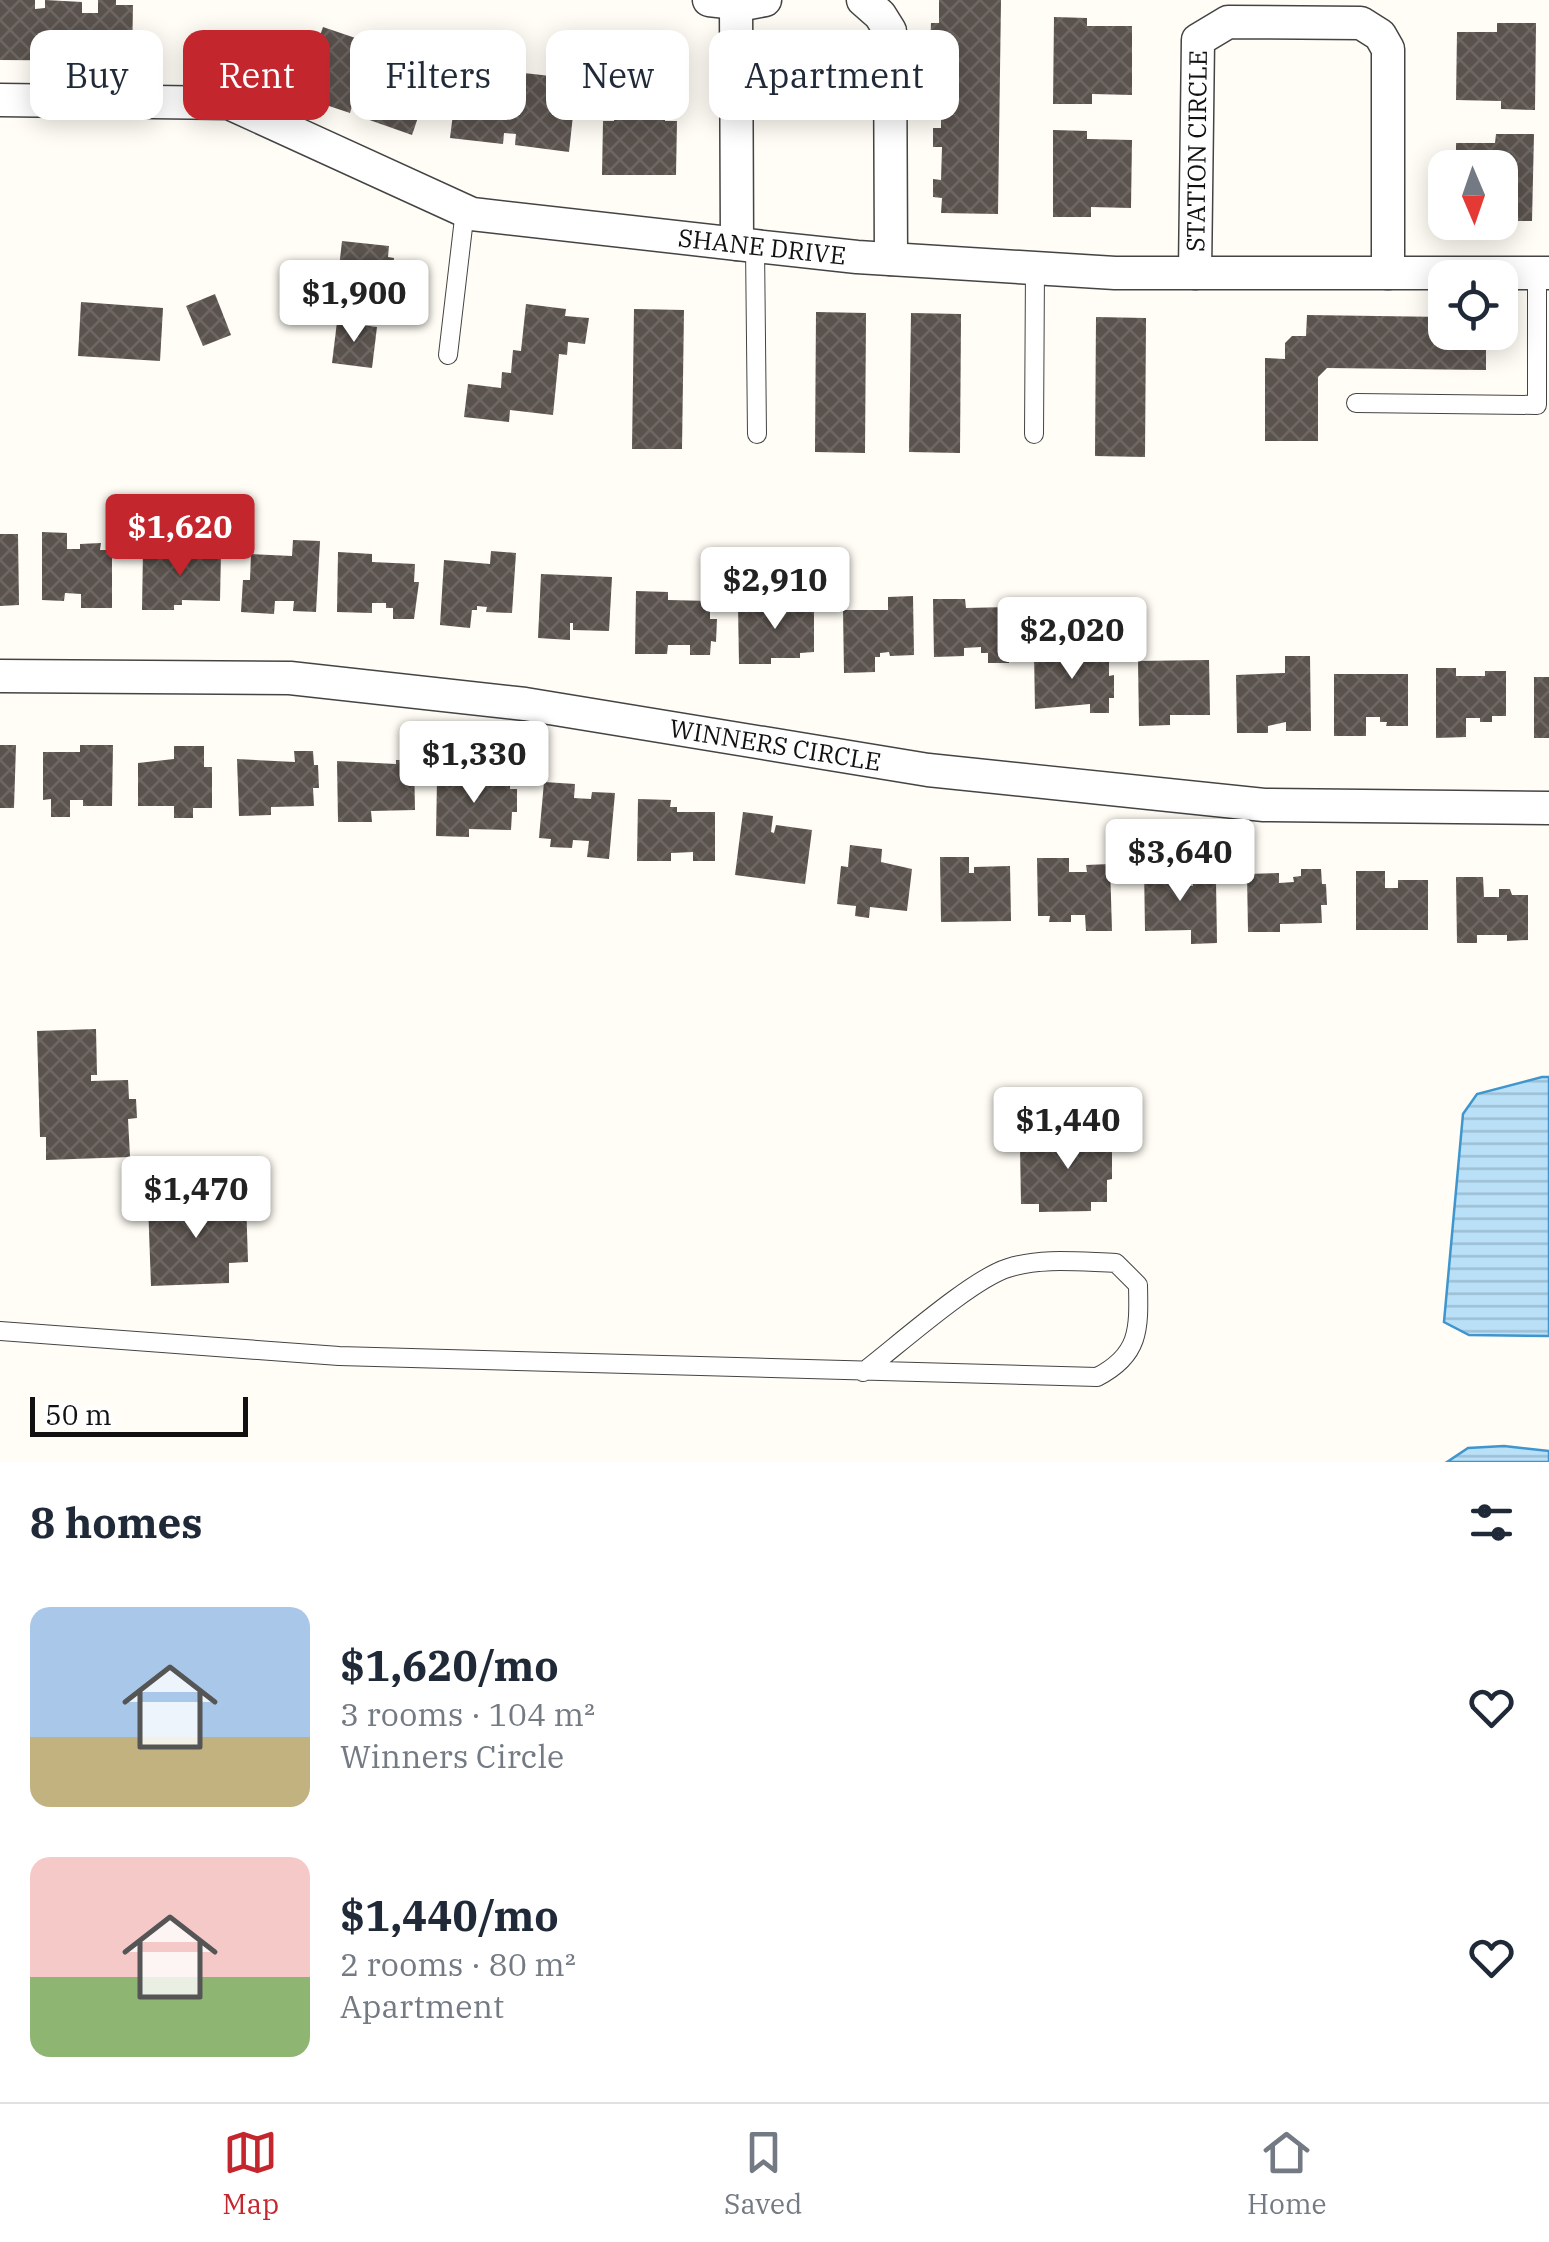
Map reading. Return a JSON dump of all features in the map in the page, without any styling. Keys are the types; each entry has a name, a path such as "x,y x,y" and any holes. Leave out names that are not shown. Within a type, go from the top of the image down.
{"street":[{"path":"863,0 890,31 891,259"},
{"path":"737,1 746,245"},
{"name":"STATION CIRCLE","path":"1195,273 1198,40 1228,22 1361,23 1380,35 1388,49 1388,273"},
{"name":"SHANE DRIVE","path":"0,100 229,103 472,214 746,245 1035,268 1195,273 1543,273"},
{"name":"WINNERS CIRCLE","path":"0,676 290,678 525,704 928,770 1264,805 1549,808"}],"lane":[{"path":"448,355 465,210"},
{"path":"746,245 757,434"},
{"path":"1034,434 1035,268"},
{"path":"1356,402 1543,406 1543,273"},
{"path":"0,1331 339,1356 863,1372 1097,1377 1118,1366 1139,1332 1138,1285 1116,1263 1038,1262 1004,1268 863,1372"}],"water":[{"path":"1549,1077 1549,1336 1469,1335 1444,1322 1463,1114 1477,1094"},
{"path":"1504,1446 1549,1451 1549,1462 1447,1462 1468,1448"}],"building":[{"path":"0,0 35,0 35,9 45,8 45,0 82,2 82,13 98,13 98,0 133,5 133,30 30,30 30,60 0,60"},
{"path":"939,0 1001,0 998,214 941,213 942,198 933,197 933,179 941,180 942,147 933,147 933,128 941,128 941,120 959,120 959,30 931,30 931,23 939,23"},
{"path":"1054,17 1087,18 1087,26 1132,26 1132,95 1092,94 1092,104 1053,104"},
{"path":"1497,23 1536,23 1535,110 1501,109 1501,101 1456,100 1457,32 1497,32"},
{"path":"323,27 350,36 350,113 330,106 330,30 322,30"},
{"path":"526,73 546,75 546,120 573,120 569,152 515,145 516,134 504,133 503,144 450,138 452,120 526,120"},
{"path":"370,120 417,120 412,135"},
{"path":"603,121 677,121 676,175 602,175"},
{"path":"1053,130 1087,131 1087,139 1132,140 1131,208 1091,207 1091,217 1053,217"},
{"path":"1496,134 1534,134 1532,221 1518,221 1518,150 1456,150 1456,143 1495,143"},
{"path":"342,241 389,246 388,257 394,258 392,278 384,277 383,290 337,286"},
{"path":"215,294 231,335 203,346 186,306"},
{"path":"81,302 163,308 160,361 78,356"},
{"path":"526,304 566,309 565,316 589,318 585,344 568,342 567,355 559,354 553,415 510,410 509,422 464,417 468,384 501,388 502,372 511,373 513,350 521,351"},
{"path":"634,309 684,310 682,449 632,449"},
{"path":"816,312 866,313 865,453 815,452"},
{"path":"911,313 961,314 960,453 909,452"},
{"path":"1307,315 1428,317 1428,350 1486,350 1486,370 1327,368 1318,377 1318,441 1265,441 1265,358 1285,359 1285,343 1292,336 1306,336"},
{"path":"1096,317 1146,318 1145,457 1095,456"},
{"path":"337,322 377,327 372,368 332,363"},
{"path":"42,532 67,533 67,549 101,543 100,550 112,550 112,608 81,608 81,594 65,593 64,601 42,600"},
{"path":"0,534 18,534 19,605 0,606"},
{"path":"293,540 320,541 316,612 293,611 294,601 275,601 274,614 241,612 243,580 250,580 251,554 292,556"},
{"path":"143,550 176,550 176,558 196,558 196,550 221,551 220,601 182,600 182,605 174,605 174,610 142,610"},
{"path":"491,551 516,553 512,613 486,612 487,607 477,606 477,610 472,610 470,628 440,625 444,560 490,564"},
{"path":"338,552 372,554 372,562 415,564 414,582 419,582 414,619 393,619 393,608 386,608 386,603 372,603 372,613 337,612"},
{"path":"541,574 612,577 609,631 573,630 570,623 570,640 538,638"},
{"path":"636,591 668,592 668,600 710,601 710,619 717,619 716,642 711,641 710,655 690,655 690,645 668,645 667,654 635,654"},
{"path":"913,596 914,655 880,653 880,657 875,657 875,672 844,673 843,610 888,610 888,597"},
{"path":"933,599 965,599 966,608 1008,607 1014,647 1008,647 1009,663 988,663 988,653 981,653 981,647 964,648 964,656 934,657"},
{"path":"814,604 814,652 800,653 800,658 771,658 771,664 739,664 738,605"},
{"path":"1065,651 1066,658 1109,658 1114,698 1109,698 1109,713 1090,713 1090,704 1035,709 1034,652"},
{"path":"1285,656 1310,656 1311,731 1286,731 1286,722 1268,726 1268,733 1237,733 1236,675 1285,673"},
{"path":"1209,660 1210,715 1170,715 1170,725 1139,726 1138,661"},
{"path":"1436,668 1456,668 1456,676 1506,671 1506,716 1492,716 1492,722 1466,718 1466,737 1436,738"},
{"path":"1334,674 1408,674 1408,726 1386,726 1387,722 1380,722 1380,717 1366,717 1366,736 1334,736"},
{"path":"1534,677 1549,677 1549,738 1534,738"},
{"path":"0,745 16,745 14,808 0,808"},
{"path":"80,745 113,745 112,806 83,806 83,800 70,800 70,817 51,817 51,799 43,800 43,752 80,752"},
{"path":"174,746 204,746 204,767 212,767 212,808 193,808 193,818 174,818 174,806 138,806 138,763 174,759"},
{"path":"294,751 313,751 319,788 313,788 314,806 271,807 271,815 239,816 237,759 295,762"},
{"path":"396,760 414,760 415,810 371,811 372,822 338,822 337,761 396,764"},
{"path":"493,775 510,776 510,789 517,789 517,812 512,812 511,830 469,829 469,837 436,836 437,779 493,784"},
{"path":"544,782 575,784 574,798 591,799 592,792 615,793 609,859 587,857 589,841 573,840 572,848 550,847 551,839 539,838"},
{"path":"638,799 671,800 670,807 677,807 677,812 715,812 715,861 693,861 693,852 671,853 671,861 637,861"},
{"path":"743,812 773,816 774,833 776,825 812,830 805,884 735,875"},
{"path":"850,845 882,849 881,862 912,869 907,911 870,907 869,918 855,916 856,906 837,904 841,866 848,867"},
{"path":"940,857 969,857 969,873 974,873 974,867 1010,866 1011,921 941,922"},
{"path":"1037,858 1069,858 1069,872 1087,872 1086,865 1110,864 1112,931 1086,931 1085,915 1071,915 1071,922 1049,922 1050,916 1038,916"},
{"path":"1177,864 1177,883 1181,885 1216,881 1217,943 1191,944 1191,930 1145,931 1144,865"},
{"path":"1301,869 1321,869 1327,905 1321,905 1322,923 1280,924 1280,932 1248,932 1247,874 1279,873 1279,883 1294,882 1293,877 1301,876"},
{"path":"1356,871 1385,871 1385,888 1398,888 1398,880 1428,880 1428,930 1356,930"},
{"path":"1456,877 1483,877 1484,897 1499,897 1499,889 1510,889 1512,895 1528,895 1528,940 1507,941 1507,935 1477,935 1477,943 1457,943"},
{"path":"96,1029 97,1075 91,1075 91,1081 128,1080 129,1099 136,1099 137,1118 128,1119 130,1157 46,1160 46,1137 40,1137 37,1031"},
{"path":"1112,1126 1112,1179 1107,1180 1107,1202 1091,1202 1091,1211 1039,1212 1039,1204 1021,1204 1020,1146 1080,1145 1079,1127"},
{"path":"246,1200 248,1262 229,1263 229,1283 151,1286 148,1203"}]}
